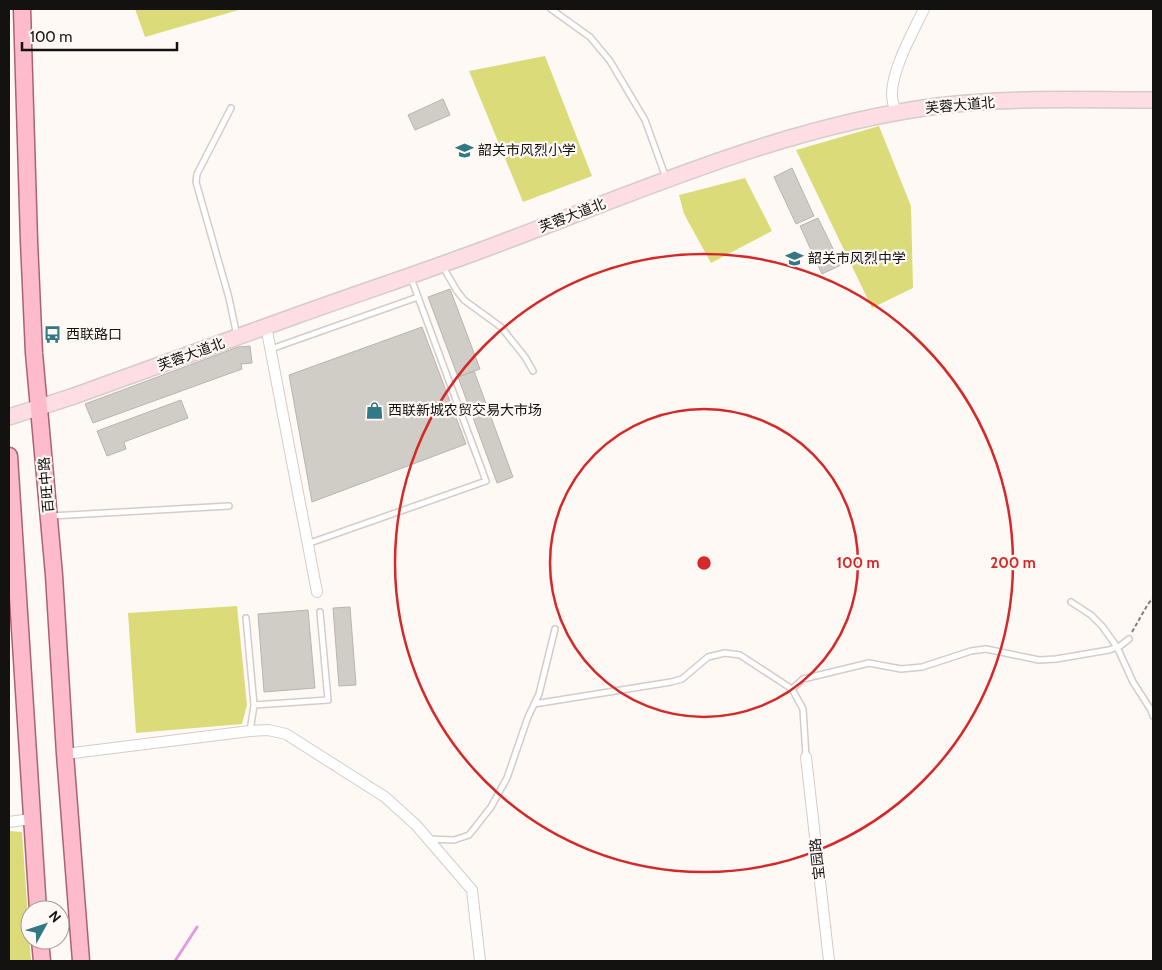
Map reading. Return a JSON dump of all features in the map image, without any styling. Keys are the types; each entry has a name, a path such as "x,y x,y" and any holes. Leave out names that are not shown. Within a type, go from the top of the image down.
{"main road":[{"name":"百旺中路","path":"22,9 29,241 38,408 54,575 65,754 81,961"},
{"name":"芙蓉大道北","path":"9,417 410,276 666,179 767,145 896,113 938,106 989,102 1153,100"},
{"path":"9,456 37,900"}],"street":[{"path":"896,113 892,94 894,82 902,58 924,9"},
{"path":"266,326 316,592"},
{"path":"65,754 250,731 268,730 286,734 385,797 400,809 472,890 480,961"},
{"name":"宝园路","path":"806,757 829,961"},
{"path":"9,822 31,820"}],"lane":[{"path":"551,9 590,37 610,61 645,120 666,179"},
{"path":"231,108 197,174 196,182 229,298 237,337"},
{"path":"441,264 464,300 501,327 525,357 533,371"},
{"path":"307,544 486,481 410,276"},
{"path":"271,349 418,297"},
{"path":"48,516 229,506"},
{"path":"1071,602 1091,615 1102,626 1116,647 1126,669 1153,716"},
{"path":"254,706 328,700 320,612"},
{"path":"246,618 254,706 250,731"},
{"path":"428,840 454,840 469,835 491,807 506,778 528,717 539,694 555,629"},
{"path":"792,689 803,679 869,663 901,669 922,667 971,651 986,649 1039,660 1108,650 1129,639"},
{"path":"534,704 671,682 682,679 708,657 725,653 740,655 792,689 802,709 806,757"}],"path":[{"path":"1129,639 1153,598"}],"shaded area":[{"path":"135,9 242,9 145,37"},
{"path":"545,56 592,176 523,202 469,71"},
{"path":"879,126 911,206 913,288 872,308 796,150"},
{"path":"745,178 772,231 711,263 684,214 679,195"},
{"path":"237,606 247,705 242,724 136,733 128,613"},
{"path":"9,831 22,832 27,900 20,900 20,950 30,950 31,961 9,961"}],"building":[{"path":"443,99 450,115 415,130 408,115"},
{"path":"792,168 814,216 796,224 774,177"},
{"path":"818,218 841,265 822,274 800,226"},
{"path":"450,289 480,369 458,377 428,297"},
{"name":"西联新城农贸交易大市场","path":"422,327 466,444 312,502 289,375"},
{"path":"250,346 252,363 241,364 242,369 93,423 85,404 238,347"},
{"path":"474,371 513,477 497,483 458,377"},
{"path":"181,400 188,418 124,442 126,449 107,456 97,431"},
{"path":"350,607 356,685 339,686 333,608"},
{"path":"308,610 315,688 264,692 258,614"}],"waterway":[{"path":"175,961 197,927"}],"place":[{"name":"韶关市风烈小学","path":"464,150"},
{"name":"韶关市风烈中学","path":"794,258"},
{"name":"西联路口","path":"52,334"},
{"name":"西联新城农贸交易大市场","path":"374,410"}]}
